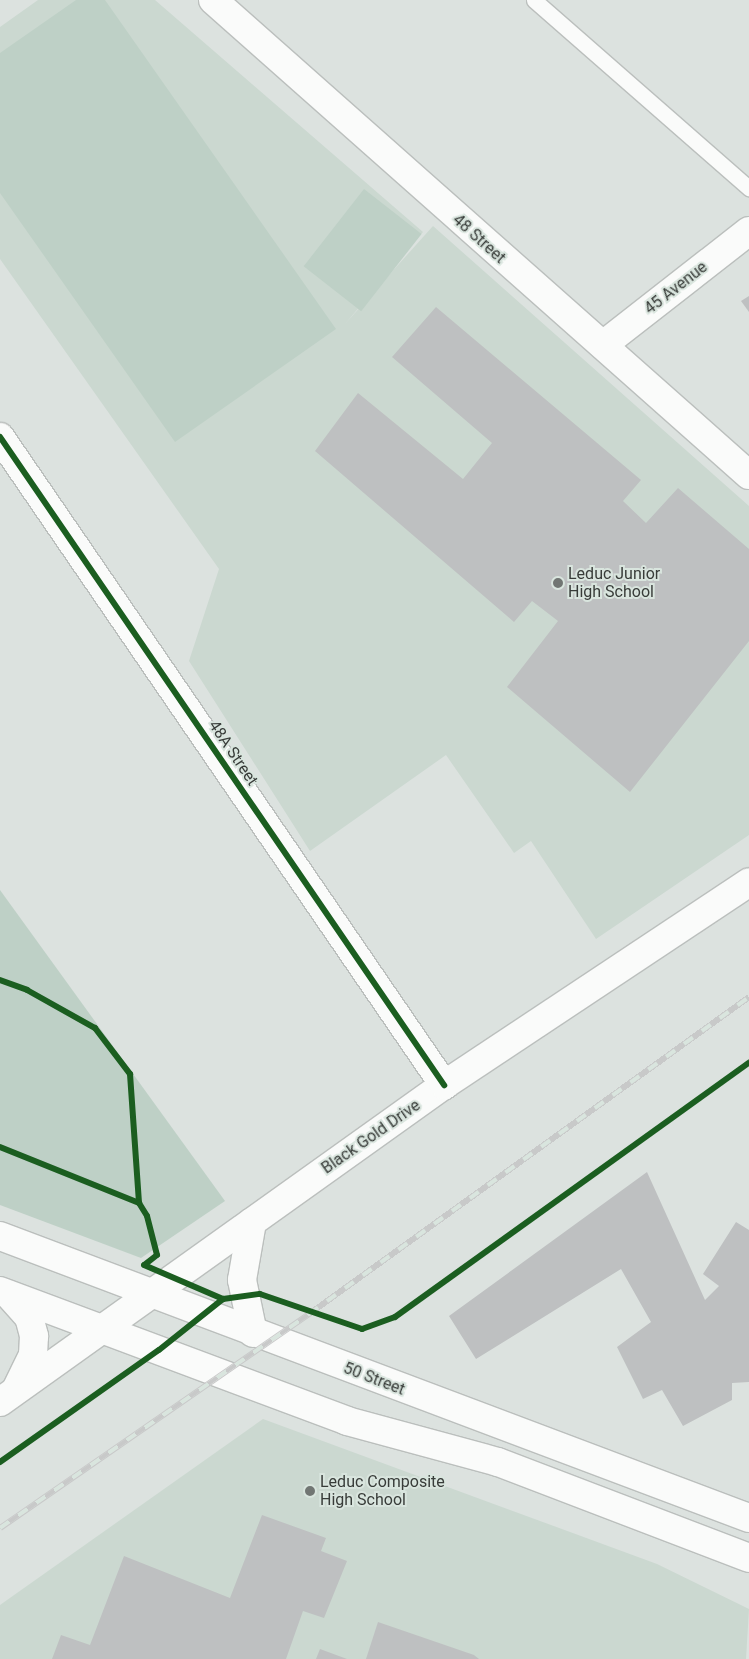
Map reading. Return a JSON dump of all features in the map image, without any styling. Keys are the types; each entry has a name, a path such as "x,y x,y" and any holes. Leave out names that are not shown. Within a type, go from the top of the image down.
{"main road":[{"name":"48 Street","path":"213,0 749,475"},
{"name":"45 Avenue","path":"603,345 749,231"},
{"name":"48A Street","path":"0,437 444,1085"},
{"name":"Black Gold Drive","path":"7,1397 540,1018 749,882"},
{"path":"252,1222 242,1280 253,1333"},
{"name":"50 Street","path":"0,1236 253,1333 749,1518"},
{"path":"4,1293 101,1331 346,1421 498,1462 749,1558"},
{"path":"4,1293 29,1317 34,1336 34,1355 7,1397"}],"lane":[{"path":"534,0 749,188"}],"shaded area":[{"path":"38,0 155,0 423,232 345,324 433,226 749,506 749,835 596,939 531,841 514,853 446,755 310,851 189,661 219,569 0,259 0,27"},
{"name":"Leduc Composite High School","path":"263,1419 657,1564 749,1609 746,1659 0,1659 0,1605"}],"green space":[{"path":"76,0 105,0 336,329 175,442 0,193 0,53"},
{"path":"364,189 422,234 361,311 304,266"},
{"path":"0,890 225,1201 141,1258 0,1205"}],"building":[{"path":"749,296 749,312 741,301"},
{"path":"436,307 641,480 623,501 646,523 678,488 749,549 749,641 630,792 507,687 558,621 532,601 514,622 315,451 358,393 463,479 492,443 392,357"},
{"path":"647,1172 705,1300 719,1286 703,1274 736,1222 749,1230 749,1382 732,1383 732,1400 683,1426 662,1390 643,1399 617,1347 651,1322 621,1269 476,1359 449,1316"},
{"path":"262,1515 326,1538 321,1551 347,1561 324,1618 303,1611 286,1659 52,1659 61,1635 90,1645 124,1556 230,1598"},
{"path":"378,1622 474,1655 479,1659 366,1659"},
{"path":"320,1649 347,1659 316,1659"}],"railway":[{"path":"0,1528 309,1314 749,997"}],"cycle path":[{"path":"0,437 444,1085"},
{"path":"0,980 27,990 95,1028 130,1074 139,1203"},
{"path":"0,1462 159,1350 223,1299 260,1294 362,1329 395,1317 749,1063"},
{"path":"0,1147 139,1203 147,1216 157,1255 144,1265 223,1299"}],"place":[{"name":"Leduc Junior High School","path":"558,583"},
{"name":"Leduc Composite High School","path":"310,1491"}]}
